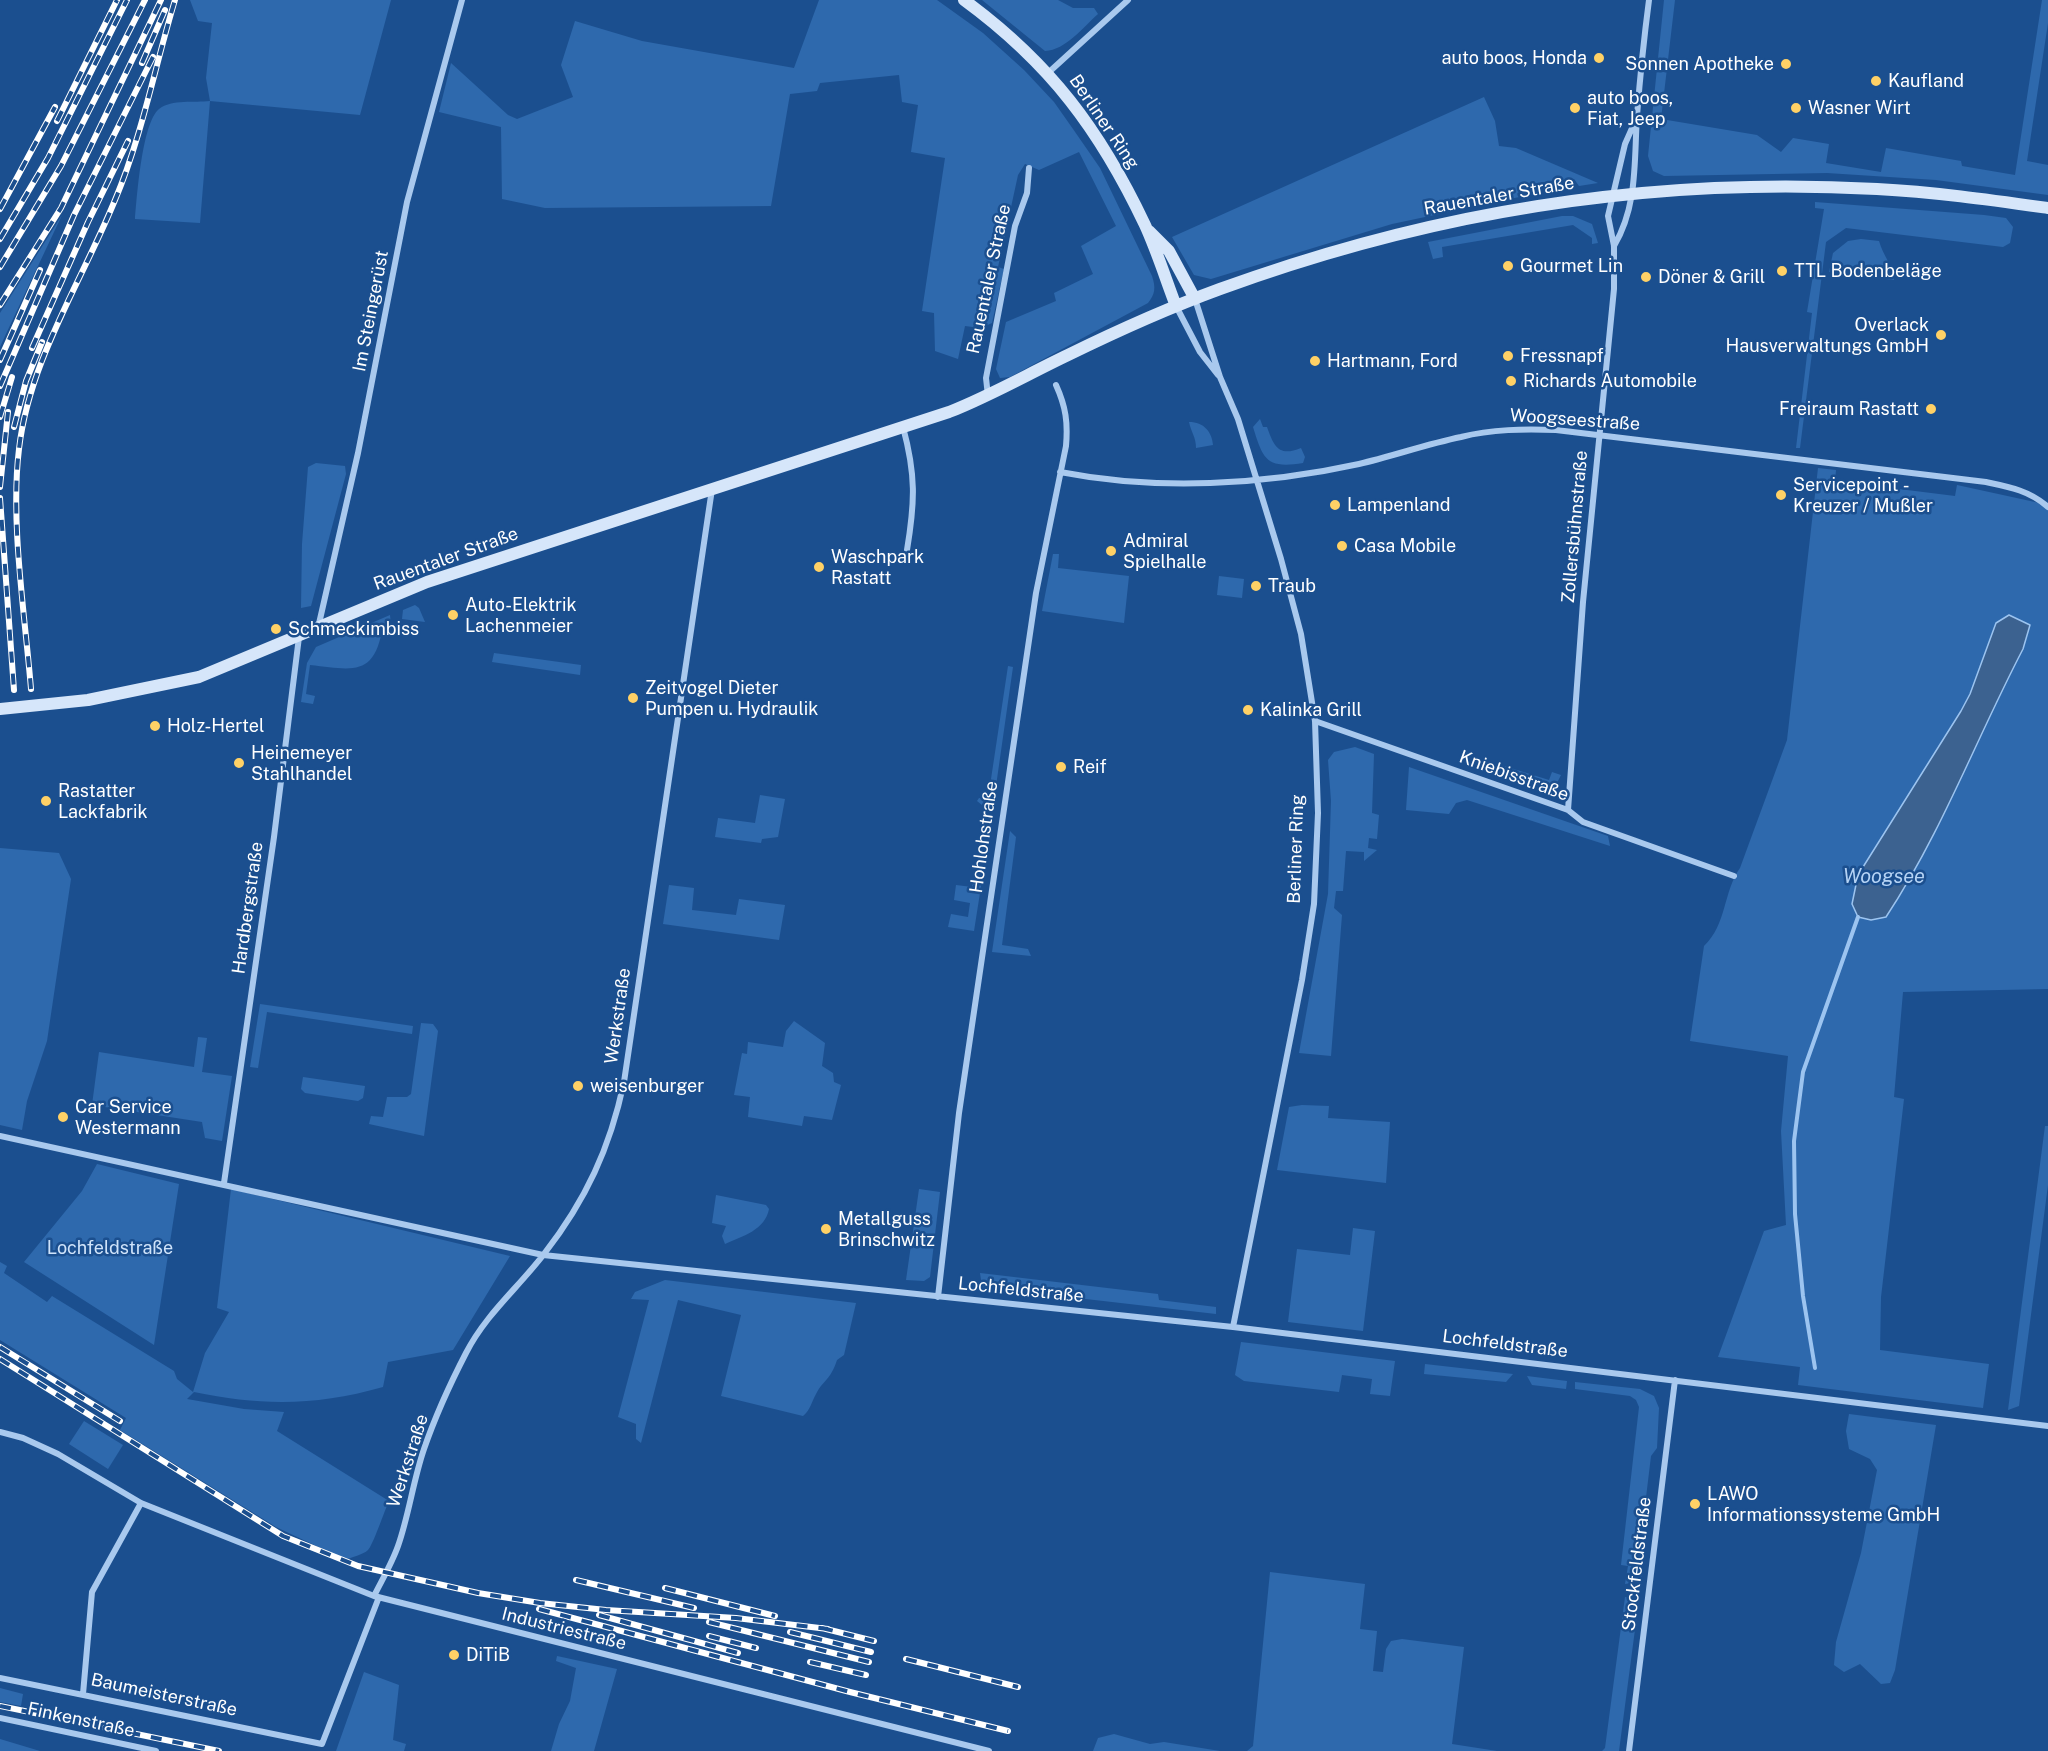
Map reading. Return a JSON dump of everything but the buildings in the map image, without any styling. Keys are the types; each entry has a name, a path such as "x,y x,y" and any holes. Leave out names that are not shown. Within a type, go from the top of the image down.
{"street":[{"name":"Im Steingerüst","path":"317,630 360,442 407,202 462,0"},
{"name":"Berliner Ring","path":"964,0 993,21 1048,73 1081,113 1100,142 1146,228 1176,306 1200,352 1221,377"},
{"path":"1048,73 1128,0"},
{"path":"1633,193 1637,169 1637,117 1649,0"},
{"path":"1611,195 1625,144 1637,117"},
{"name":"Rauentaler Straße","path":"988,397 986,378 1015,226 1027,193 1029,168"},
{"name":"Rauentaler Straße","path":"0,709 88,700 180,681 299,638 427,582 903,427 988,397 1067,355 1195,299 1348,247 1442,222 1518,207 1611,195 1758,186 1932,193 2048,208"},
{"name":"Zollersbühnstraße","path":"1614,246 1620,235 1633,193"},
{"name":"Zollersbühnstraße","path":"1568,810 1598,434 1614,289 1614,246 1608,216 1611,195"},
{"name":"Berliner Ring","path":"1146,228 1169,251 1195,299 1221,377 1238,419 1301,634 1315,721 1318,813 1314,904 1302,980 1233,1327"},
{"name":"Hohlohstraße","path":"938,1297 959,1113 1024,668 1068,424 1066,409 1056,385"},
{"path":"903,427 914,484 914,508 907,550"},
{"name":"Woogseestraße","path":"1060,472 1094,478 1160,482 1257,478 1315,472 1360,464 1462,436 1503,430 1556,430 1986,482 2019,489 2038,498 2048,507"},
{"name":"Werkstraße","path":"322,1744 398,1546 423,1450 465,1356 478,1331 543,1255 593,1180 617,1117 712,489"},
{"name":"Hardbergstraße","path":"224,1183 274,837 299,638"},
{"name":"Kniebisstraße","path":"1315,721 1568,810 1583,822 1734,876"},
{"name":"Lochfeldstraße","path":"0,1136 224,1183 543,1255 1233,1327 2048,1426"},
{"name":"Stockfeldstraße","path":"1629,1751 1675,1380"},
{"name":"Industriestraße","path":"0,1432 23,1438 58,1454 141,1503 377,1596 989,1751"},
{"path":"83,1694 93,1592 141,1503"},
{"name":"Baumeisterstraße","path":"0,1678 322,1744"},
{"name":"Finkenstraße","path":"0,1718 156,1751"}],"green space":[{"path":"190,0 391,0 360,115 210,101 206,78 212,23 198,21"},
{"path":"819,0 937,0 983,33 1024,70 1054,102 1100,168 1152,276 1154,291 1148,303 1010,377 1000,378 996,369 1006,322 1056,301 1054,293 1093,274 1081,246 1116,226 1079,152 1039,170 1025,164 1018,175 998,267 1004,269 992,323 981,328 965,326 958,359 935,351 934,313 922,311 945,158 911,152 918,105 902,102 899,75 820,83 817,91 790,94 771,206 545,208 502,199 501,127 439,112 451,63 508,115 517,119 573,97 561,65 575,21 642,41 794,68"},
{"path":"982,0 1058,0 1073,8 1094,8 1098,14 1060,47 1045,51"},
{"path":"1664,0 1675,0 1661,119 1757,135 1781,152 1793,138 1829,144 1826,163 1881,172 1886,148 1961,161 1962,166 2015,175 2042,0 2048,0 2048,23 2027,161 2048,165 2048,195 1936,180 1827,173 1664,176 1653,171 1648,156"},
{"path":"1484,97 1495,121 1499,146 1516,148 1598,183 1579,186 1574,179 1523,187 1524,196 1392,224 1211,279 1194,275 1172,237"},
{"path":"210,101 200,223 135,219 144,144 153,117 159,109 170,104"},
{"path":"1815,202 1984,215 2006,218 2013,227 2010,243 2003,247 1846,228 1826,242 1800,448 1796,448 1812,313 1807,312 1824,209 1815,208"},
{"path":"62,215 5,336 0,347 0,313"},
{"path":"1562,216 1573,216 1592,224 1598,243 1592,244 1592,238 1573,225 1442,247 1443,257 1433,259 1428,242"},
{"path":"1861,239 1879,241 1894,280 1829,272 1833,253 1848,241"},
{"path":"1260,419 1263,427 1267,427 1275,445 1282,451 1294,451 1301,448 1305,457 1303,463 1274,463 1263,454 1253,427"},
{"path":"1189,422 1203,426 1211,436 1213,445 1196,448"},
{"path":"316,463 345,466 346,474 311,606 301,608 302,544 308,467"},
{"path":"1818,468 1836,470 1835,481 1955,496 1957,485 2044,504 2048,508 2048,989 1903,992 1894,1097 1904,1099 1881,1297 1880,1350 1989,1364 1983,1408 1798,1385 1800,1367 1718,1357 1764,1231 1786,1225 1781,1131 1788,1056 1690,1041 1704,946 1717,928 1730,887 1740,868 1787,740","holes":["2009,615 2029,625 1929,841 1905,888 1885,917 1858,875 1961,711 1970,694 1996,623"]},
{"path":"1053,554 1059,554 1058,568 1129,576 1124,623 1042,611"},
{"path":"1219,576 1244,579 1242,598 1217,595"},
{"path":"415,605 419,608 425,622 402,619 403,610"},
{"path":"390,615 391,625 383,625 379,642 368,662 350,668 310,665 306,694 315,696 313,704 301,702 307,663 316,647"},
{"path":"494,653 581,665 580,675 492,662"},
{"path":"1008,666 1013,667 994,800 990,804 982,805 977,801 979,798 988,799"},
{"path":"1355,747 1374,754 1372,813 1379,815 1377,839 1369,838 1368,848 1377,850 1364,861 1364,852 1346,851 1343,891 1336,891 1334,908 1342,915 1331,1056 1299,1053 1328,894 1331,801 1328,760 1334,752"},
{"path":"1501,765 1549,780 1552,772 1561,775 1557,783 1539,788 1499,774"},
{"path":"1409,767 1608,836 1610,846 1467,800 1456,803 1449,814 1406,810"},
{"path":"760,795 785,799 778,837 762,839 761,843 715,837 718,818 755,823"},
{"path":"1010,831 1016,837 1002,945 1028,949 1031,956 992,952"},
{"path":"0,848 59,853 71,879 47,1041 27,1101 22,1130 0,1125"},
{"path":"976,859 985,861 974,931 948,927 951,914 968,917 970,903 954,900 956,885 972,887"},
{"path":"669,885 694,888 692,910 736,915 739,899 785,905 779,940 663,924"},
{"path":"260,1004 413,1026 412,1034 267,1012 258,1068 250,1067"},
{"path":"794,1021 825,1043 822,1066 833,1073 834,1082 841,1085 832,1120 804,1116 802,1126 748,1117 750,1097 734,1095 742,1053 747,1054 748,1042 783,1047 786,1031"},
{"path":"421,1023 433,1024 438,1031 424,1136 369,1124 371,1116 383,1117 387,1097 407,1097 411,1094"},
{"path":"198,1037 207,1038 202,1072 232,1076 222,1141 205,1138 202,1122 92,1105 99,1052 194,1067"},
{"path":"303,1077 365,1086 363,1098 358,1101 305,1093 301,1089"},
{"path":"1329,1106 1328,1118 1390,1122 1386,1183 1277,1170 1289,1107"},
{"path":"2045,1126 2048,1126 2048,1185 2019,1406 2008,1410"},
{"name":"Lochfeldstraße","path":"97,1164 179,1184 154,1345 24,1262 82,1191"},
{"path":"231,1189 510,1256 453,1350 388,1362 383,1387 312,1401 266,1402 194,1392 187,1399 244,1409 284,1412 277,1431 389,1501 368,1550 346,1560 276,1527 120,1430 126,1418 0,1340 0,1262 7,1266 4,1273 47,1302 52,1296 174,1371 177,1379 193,1392 205,1353 229,1312 217,1308"},
{"path":"919,1189 940,1192 930,1277 924,1281 906,1280"},
{"path":"716,1195 766,1205 769,1209 767,1216 758,1227 746,1235 725,1244 722,1236 726,1226 712,1223"},
{"path":"1353,1228 1375,1231 1363,1331 1288,1322 1297,1249 1350,1255"},
{"path":"980,1273 1158,1294 1159,1300 1216,1307 1216,1314 982,1287"},
{"path":"665,1280 856,1303 844,1355 837,1360 832,1372 803,1416 721,1396 741,1315 678,1300 641,1443 636,1439 636,1424 618,1417 649,1300 631,1299 635,1292"},
{"path":"1241,1342 1395,1361 1390,1396 1370,1394 1372,1379 1342,1375 1339,1392 1244,1381 1235,1375"},
{"path":"1425,1364 1513,1374 1506,1382 1424,1374"},
{"path":"1527,1376 1567,1381 1566,1389 1532,1385"},
{"path":"1575,1382 1640,1389 1654,1396 1659,1408 1657,1448 1651,1456 1640,1547 1644,1554 1641,1581 1625,1584 1628,1566 1621,1565 1639,1407 1636,1400 1630,1396 1575,1389"},
{"path":"1849,1414 1936,1425 1895,1670 1890,1683 1881,1684 1860,1664 1844,1672 1834,1665 1836,1642 1861,1553 1877,1470 1870,1459 1849,1449 1846,1431"},
{"path":"84,1421 123,1445 108,1469 69,1444"},
{"path":"1270,1572 1365,1584 1360,1629 1377,1631 1373,1671 1383,1672 1386,1649 1391,1641 1402,1639 1464,1647 1452,1744 1497,1751 1247,1751 1253,1746"},
{"path":"1625,1597 1639,1599 1619,1751 1602,1751 1605,1748"},
{"path":"557,1656 617,1669 594,1751 551,1751 559,1724 570,1701 576,1668 556,1661"},
{"path":"364,1672 399,1685 393,1740 406,1744 404,1751 336,1751"},
{"path":"0,1688 23,1694 21,1706 0,1702"},
{"path":"1114,1734 1150,1744 1164,1742 1220,1751 1093,1751 1098,1738"},
{"path":"0,1739 40,1751 0,1751"}],"water":[{"name":"Woogsee","path":"2009,615 2030,625 2023,649 1941,819 1886,917 1871,920 1858,917 1852,904 1858,875 1961,711 1970,694 1996,623"}],"waterway":[{"path":"1815,1368 1803,1296 1795,1214 1794,1141 1803,1072 1858,917"}],"railway":[{"path":"57,121 117,0"},
{"path":"0,239 48,158 127,0"},
{"path":"0,267 61,166 145,0"},
{"path":"0,305 61,208 161,0"},
{"path":"31,689 19,569 16,507 19,449 25,416 45,353 125,176 175,0"},
{"path":"142,63 165,10"},
{"path":"0,386 74,215 153,57"},
{"path":"0,209 55,107"},
{"path":"32,348 88,222 128,141"},
{"path":"0,360 40,270"},
{"path":"14,427 26,381 42,342"},
{"path":"0,417 12,377"},
{"path":"0,487 8,412"},
{"path":"0,498 14,690"},
{"path":"0,1347 120,1421"},
{"path":"0,1359 283,1536 358,1566 478,1593 540,1603 606,1610 736,1618 828,1629"},
{"path":"576,1580 694,1608"},
{"path":"665,1588 775,1616"},
{"path":"539,1609 850,1692 1008,1731"},
{"path":"599,1615 738,1653"},
{"path":"709,1622 869,1662"},
{"path":"822,1628 874,1641"},
{"path":"790,1632 871,1652"},
{"path":"709,1636 756,1648"},
{"path":"906,1659 1018,1687"},
{"path":"810,1662 866,1675"},
{"path":"0,1706 219,1751"}],"place":[{"name":"auto boos, Honda","path":"1599,58"},
{"name":"Sonnen Apotheke","path":"1786,64"},
{"name":"Kaufland","path":"1876,81"},
{"name":"auto boos, Fiat, Jeep","path":"1575,108"},
{"name":"Wasner Wirt","path":"1796,108"},
{"name":"Gourmet Lin","path":"1508,266"},
{"name":"TTL Bodenbeläge","path":"1782,271"},
{"name":"Döner & Grill","path":"1646,277"},
{"name":"Overlack Hausverwaltungs GmbH","path":"1941,335"},
{"name":"Fressnapf","path":"1508,356"},
{"name":"Hartmann, Ford","path":"1315,361"},
{"name":"Richards Automobile","path":"1511,381"},
{"name":"Freiraum Rastatt","path":"1931,409"},
{"name":"Servicepoint - Kreuzer / Mußler","path":"1781,495"},
{"name":"Lampenland","path":"1335,505"},
{"name":"Casa Mobile","path":"1342,546"},
{"name":"Admiral Spielhalle","path":"1111,551"},
{"name":"Waschpark Rastatt","path":"819,567"},
{"name":"Traub","path":"1256,586"},
{"name":"Auto-Elektrik Lachenmeier","path":"453,615"},
{"name":"Schmeckimbiss","path":"276,629"},
{"name":"Zeitvogel Dieter Pumpen u. Hydraulik","path":"633,698"},
{"name":"Kalinka Grill","path":"1248,710"},
{"name":"Holz-Hertel","path":"155,726"},
{"name":"Heinemeyer Stahlhandel","path":"239,763"},
{"name":"Reif","path":"1061,767"},
{"name":"Rastatter Lackfabrik","path":"46,801"},
{"name":"weisenburger","path":"578,1086"},
{"name":"Car Service Westermann","path":"63,1117"},
{"name":"Metallguss Brinschwitz","path":"826,1229"},
{"name":"LAWO Informationssysteme GmbH","path":"1695,1504"},
{"name":"DiTiB","path":"454,1655"}]}
